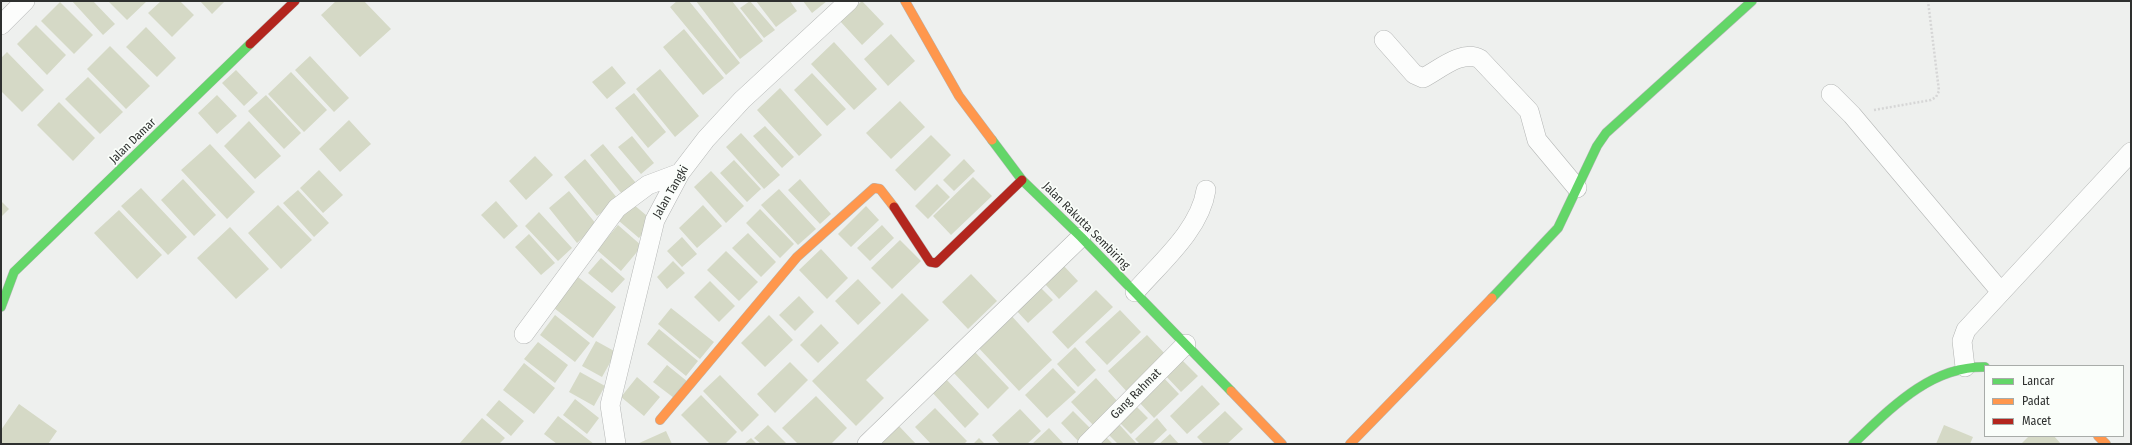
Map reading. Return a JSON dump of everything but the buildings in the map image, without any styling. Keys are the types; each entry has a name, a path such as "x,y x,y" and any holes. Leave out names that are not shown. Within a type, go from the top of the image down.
{"street":[{"path":"1,25 25,1"},
{"name":"Jalan Damar","path":"1,305 14,272 295,1"},
{"name":"Jalan Tangki","path":"616,444 610,405 655,220 680,173 706,139 742,100 849,1"},
{"name":"Jalan Rakutta Sembiring","path":"905,1 959,96 1022,180 1082,238 1282,444"},
{"path":"1350,444 1425,370 1558,228 1597,146 1606,133 1752,1"},
{"path":"1384,40 1414,74 1420,78 1423,78 1466,55 1474,56 1480,59 1529,111 1537,140 1578,188"},
{"path":"1831,94 1852,115 2001,292"},
{"path":"1965,367 1962,341 1966,330 2131,152"},
{"path":"524,334 617,208 648,185 680,173"},
{"path":"660,420 797,257 874,188 880,189 884,194 930,262 936,263 1022,180"},
{"path":"1135,292 1187,231 1198,214 1204,200 1206,190"},
{"path":"867,444 1082,238"},
{"name":"Gang Rahmat","path":"1087,444 1186,344"},
{"path":"1853,444 1910,393 1940,375 1965,367 1984,367"}],"path":[{"path":"1852,115 1931,100 1936,97 1939,91 1928,1"}],"traffic: fast":[{"path":"1492,298 1558,228 1597,146 1606,133 1752,1"},
{"path":"1,307 14,272 250,44"},
{"path":"992,140 1022,180 1081,237 1231,391"},
{"path":"1853,444 1897,404 1912,392 1929,382 1946,374 1965,369 1984,367"}],"traffic: slow":[{"path":"905,1 959,96 992,140"},
{"path":"660,420 797,257 874,188 880,189 894,207"},
{"path":"1350,444 1492,298"},
{"path":"1231,391 1282,444"},
{"path":"2099,437 2106,444"}],"traffic: jam":[{"path":"250,44 295,1"},
{"path":"894,207 930,262 936,263 1022,180"}]}
